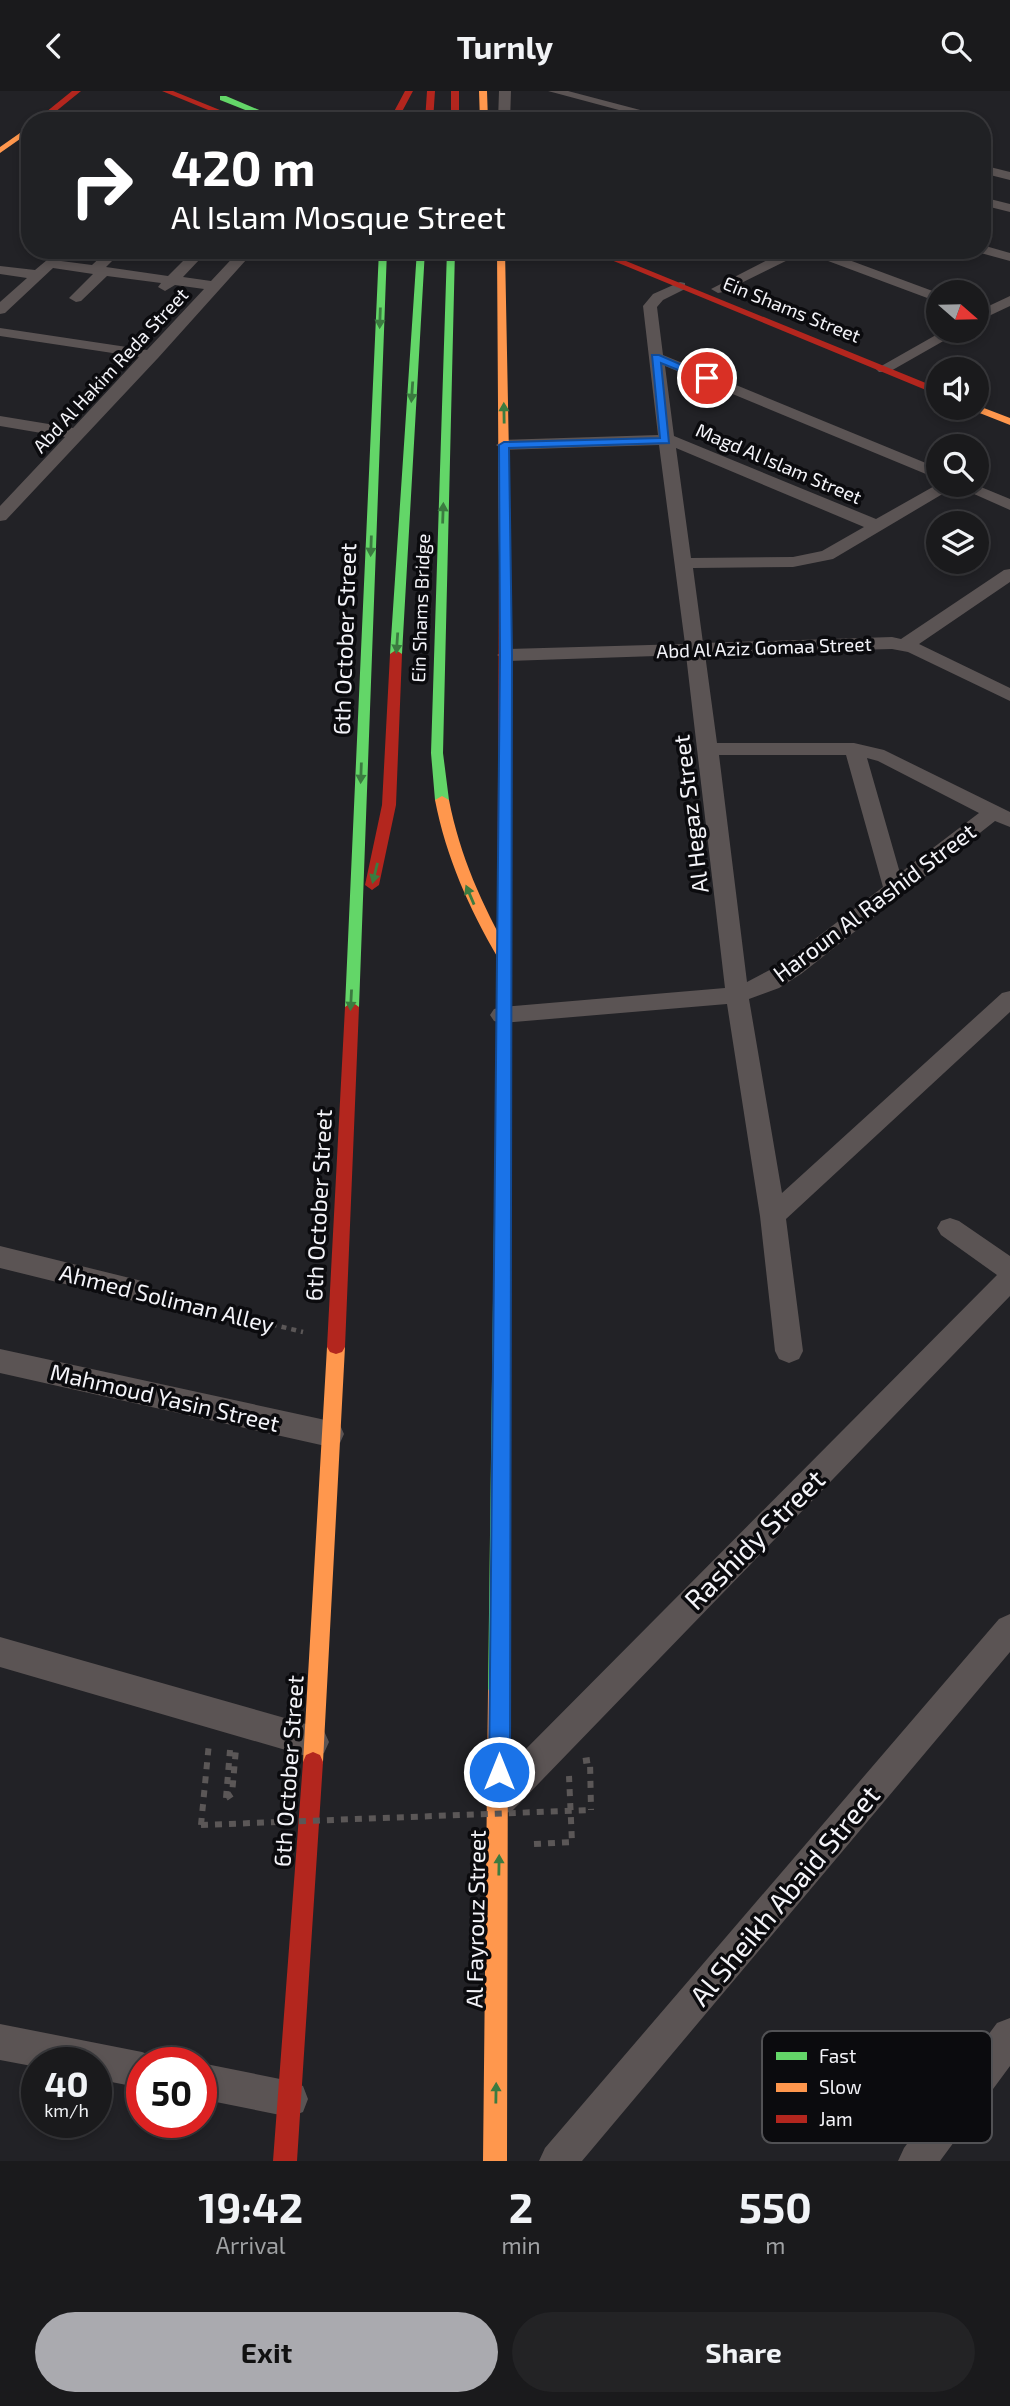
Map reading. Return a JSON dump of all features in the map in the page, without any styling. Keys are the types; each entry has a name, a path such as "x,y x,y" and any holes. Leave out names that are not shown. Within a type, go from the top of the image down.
{"main road":[{"path":"50,112 77,91"},
{"path":"166,91 220,112"},
{"path":"206,91 258,112"},
{"path":"388,91 390,112"},
{"path":"396,112 409,91"},
{"path":"430,112 431,91"},
{"path":"455,112 456,91"},
{"path":"483,91 483,112"},
{"path":"2,147 21,134"},
{"name":"6th October Street","path":"285,2161 330,1434 383,259"},
{"name":"Ein Shams Bridge","path":"353,952 383,839 389,805 420,259"},
{"name":"Ein Shams Bridge","path":"451,259 437,753 442,806 453,854 473,904 503,954"},
{"name":"Al Fayrouz Street","path":"495,2161 506,655 501,259"},
{"name":"Ein Shams Street","path":"613,259 890,366 926,376"},
{"name":"Ein Shams Street","path":"658,259 718,289 890,366 926,386"},
{"path":"989,399 1010,408"},
{"path":"989,413 1010,422"}],"street":[{"path":"504,112 505,91"},
{"path":"554,91 640,112"},
{"path":"605,103 606,112"},
{"path":"991,171 1010,176"},
{"path":"991,252 1010,257"},
{"path":"0,310 56,259"},
{"path":"76,298 109,259"},
{"path":"161,293 193,259"},
{"name":"Abd Al Hakim Reda Street","path":"0,516 240,259"},
{"path":"718,289 780,259"},
{"path":"833,259 926,294"},
{"path":"51,264 215,286"},
{"path":"0,270 39,275"},
{"name":"Al Hegaz Street","path":"680,286 658,297 650,306 737,995 773,1216 789,1351"},
{"path":"989,310 1010,300"},
{"path":"0,332 153,355"},
{"path":"890,366 932,343"},
{"path":"656,357 926,469"},
{"path":"0,421 78,434"},
{"path":"504,445 665,439"},
{"name":"Magd Al Islam Street","path":"665,439 877,526"},
{"path":"989,496 1010,505"},
{"path":"683,563 812,560 827,555 927,497"},
{"path":"905,645 1005,582"},
{"name":"Abd Al Aziz Gomaa Street","path":"506,655 905,645 1010,695"},
{"path":"708,749 854,749 884,756 1002,816"},
{"path":"854,749 894,889"},
{"name":"Haroun Al Rashid Street","path":"502,1015 737,995 771,982 793,968 894,889 1002,816"},
{"path":"773,1216 1010,999"},
{"path":"950,1228 1010,1270"},
{"name":"Ahmed Soliman Alley","path":"0,1258 138,1291"},
{"name":"Rashidy Street","path":"499,1799 1010,1279"},
{"name":"Mahmoud Yasin Street","path":"0,1361 330,1434"},
{"name":"Al Sheikh Abaid Street","path":"558,2161 1010,1629"},
{"path":"0,1652 229,1735 313,1742"},
{"path":"992,2060 1010,2036"},
{"path":"0,2042 126,2067"},
{"path":"217,2084 289,2099"},
{"path":"917,2161 930,2143"}],"path":[{"name":"Ahmed Soliman Alley","path":"138,1291 334,1339"},
{"path":"229,1735 232,1794 226,1798 229,1735"},
{"path":"229,1735 207,1743 201,1825 591,1810 590,1760 579,1761"},
{"path":"569,1761 572,1842"}],"traffic: fast":[{"path":"223,98 258,112"},
{"path":"352,1007 383,259"},
{"path":"396,654 420,259"},
{"path":"442,800 437,753 451,259"},
{"path":"498,1691 504,989"}],"traffic: slow":[{"path":"483,91 484,112"},
{"path":"0,151 21,135"},
{"path":"501,259 505,558"},
{"path":"989,413 1010,422"},
{"path":"442,800 451,841 465,880 503,954"},
{"path":"313,1762 336,1347"},
{"path":"495,2161 498,1691"}],"traffic: jam":[{"path":"50,112 77,91"},
{"path":"166,91 220,112"},
{"path":"398,112 409,91"},
{"path":"430,112 431,91"},
{"path":"455,91 455,112"},
{"path":"613,259 926,387"},
{"path":"504,989 505,558"},
{"path":"372,885 389,805 396,654"},
{"path":"336,1347 352,1007"},
{"path":"285,2161 313,1762"}],"route":[{"path":"499,1772 506,655 504,445 665,440 656,357 707,378"}]}
